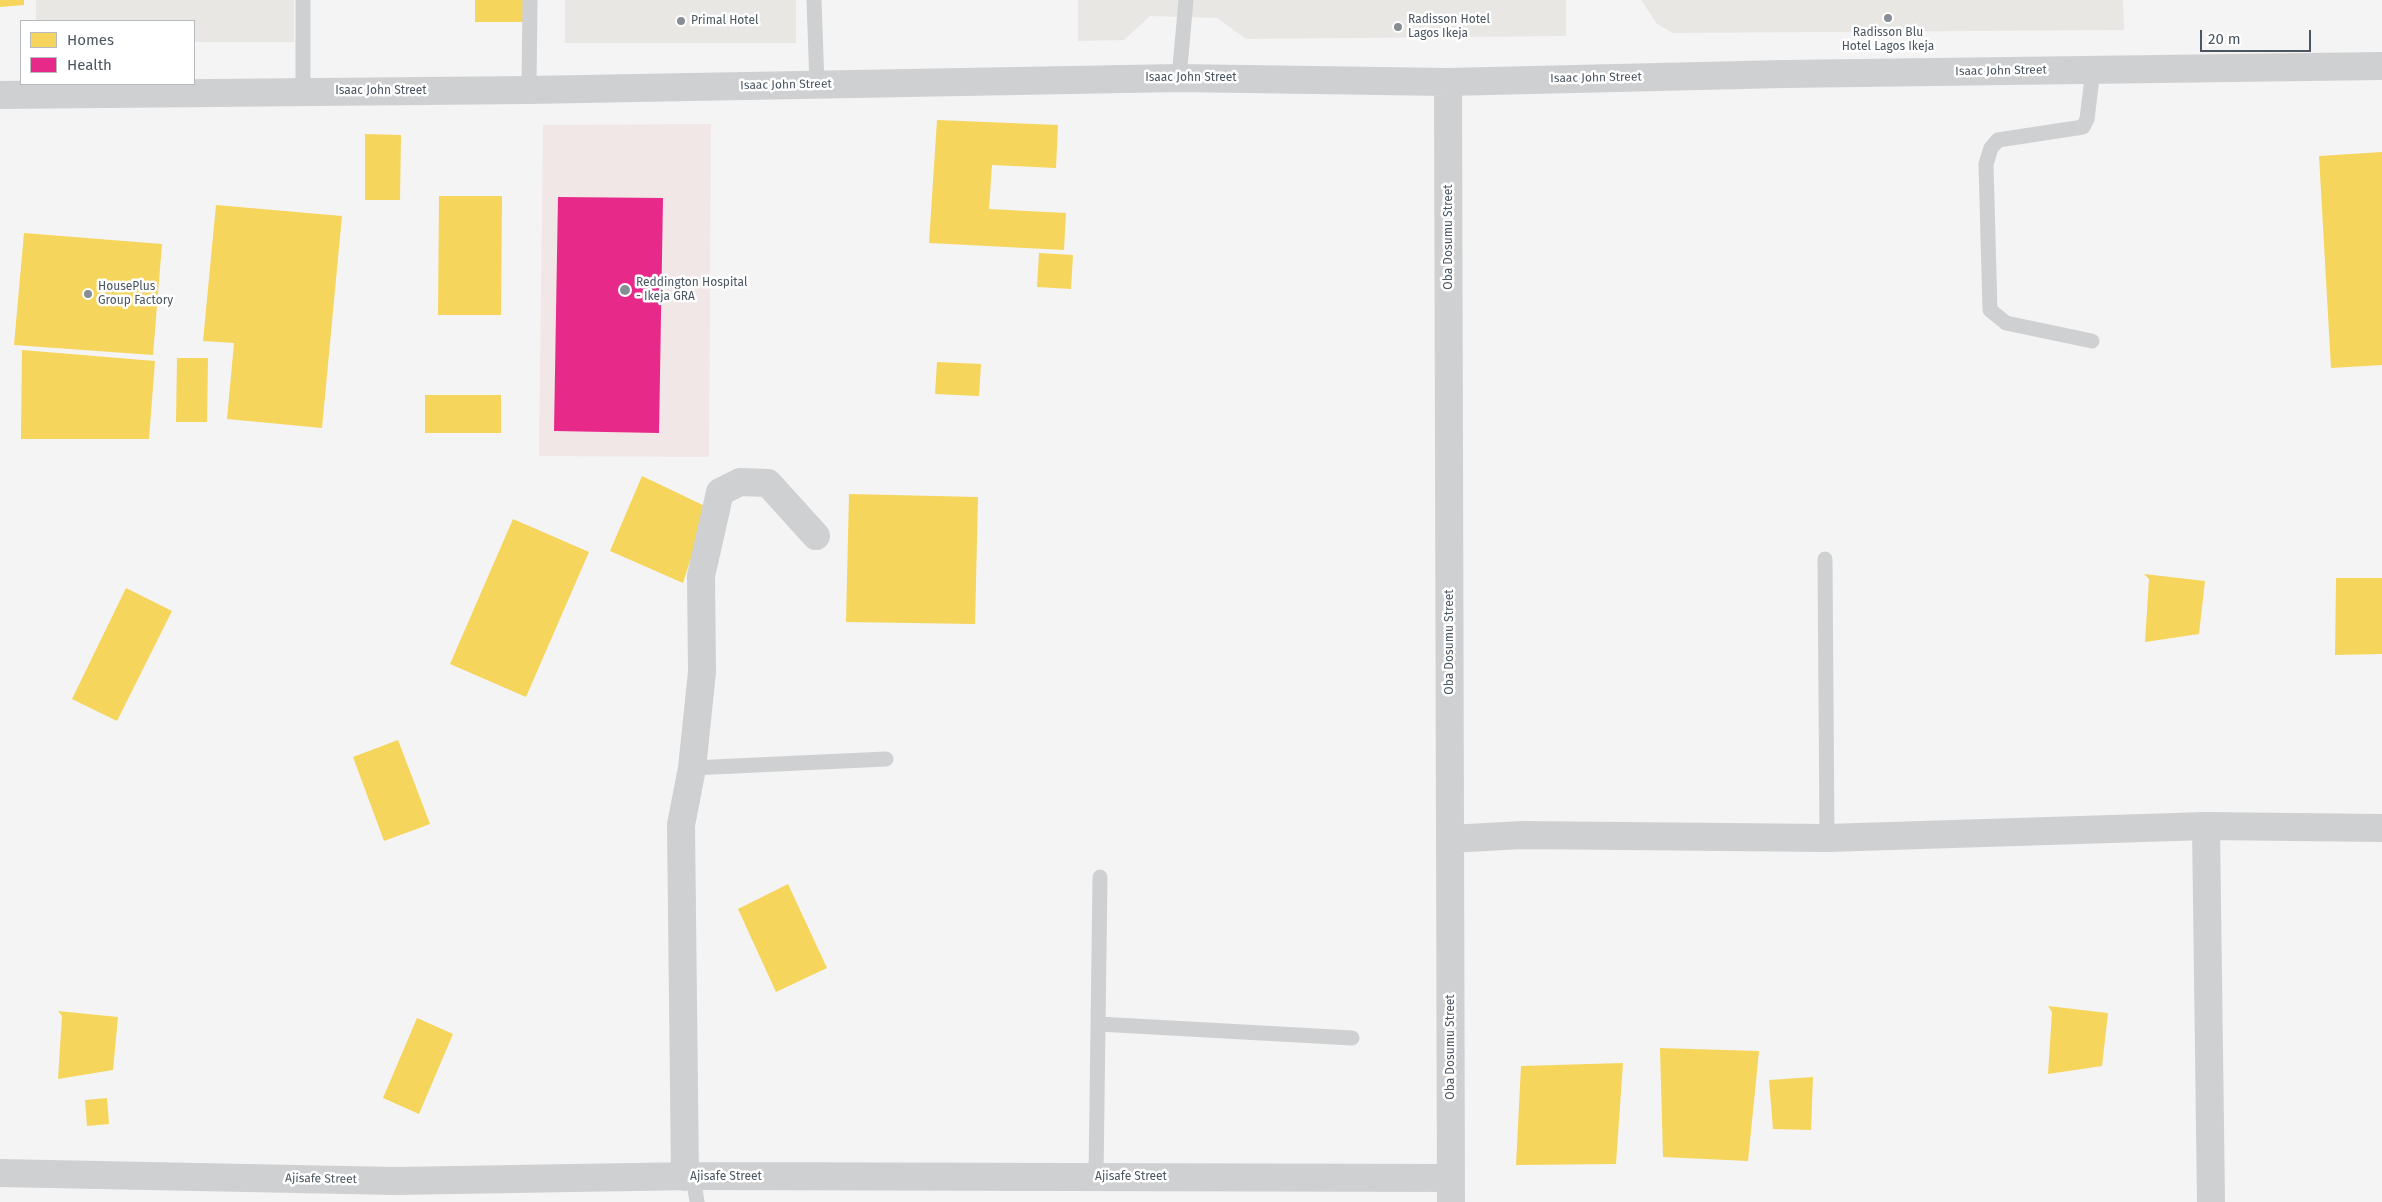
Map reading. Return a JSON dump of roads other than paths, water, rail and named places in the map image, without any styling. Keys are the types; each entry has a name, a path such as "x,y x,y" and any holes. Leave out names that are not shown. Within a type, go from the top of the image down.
{"street":[{"name":"Isaac John Street","path":"0,95 529,90 1179,78 1448,82 1784,74 2382,66"},
{"name":"Oba Dosumu Street","path":"1448,82 1451,1190"},
{"path":"692,1185 681,825 692,768 702,672 701,576 720,492 740,482 768,483 816,536"},
{"path":"1450,839 1522,835 1827,838 2206,826 2382,828"},
{"path":"2206,826 2212,1202"},
{"name":"Ajisafe Street","path":"0,1173 692,1185 1096,1177 1451,1190"}],"lane":[{"path":"303,0 303,92"},
{"path":"529,90 530,0"},
{"path":"814,0 817,84"},
{"path":"1179,78 1186,0"},
{"path":"2092,340 2006,323 1990,310 1986,164 1991,148 1998,140 2084,127 2087,119 2093,70"},
{"path":"1825,559 1827,838"},
{"path":"692,768 886,760"},
{"path":"1096,1177 1100,877"},
{"path":"1098,1024 1352,1038"}],"place":[{"name":"Radisson Blu Hotel Lagos Ikeja","path":"1888,18"},
{"name":"Primal Hotel","path":"681,21"},
{"name":"Radisson Hotel Lagos Ikeja","path":"1398,27"},
{"name":"Reddington Hospital - Ikeja GRA","path":"625,290"},
{"name":"HousePlus Group Factory","path":"88,294"}]}
